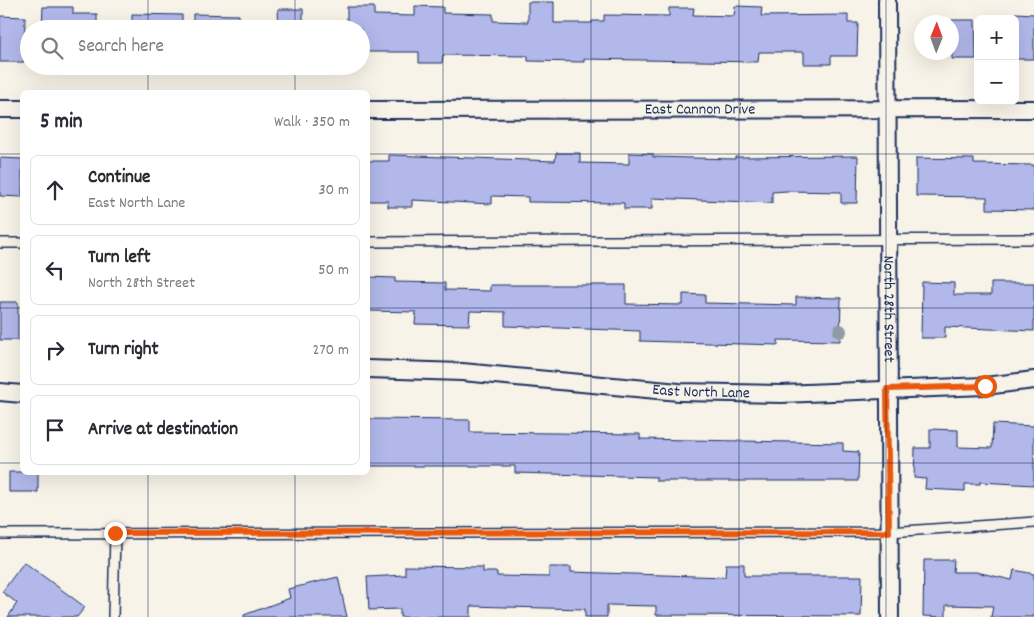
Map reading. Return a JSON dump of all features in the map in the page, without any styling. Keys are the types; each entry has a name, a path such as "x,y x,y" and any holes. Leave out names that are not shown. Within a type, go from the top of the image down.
{"street":[{"name":"North 28th Street","path":"887,0 887,389 890,617"},
{"path":"0,109 20,109"},
{"name":"East Cannon Drive","path":"370,110 1034,109"},
{"name":"East North Lane","path":"370,369 462,372 679,392 781,394 985,386 1034,380"},
{"path":"0,392 20,394"}],"lane":[{"path":"370,242 1034,239"},
{"path":"0,243 20,243"},
{"path":"0,534 889,532 1034,522"},
{"path":"113,617 115,533"}],"building":[{"path":"528,2 554,2 554,23 592,23 592,21 604,21 604,15 669,16 669,8 694,8 693,15 734,16 735,6 762,7 761,16 848,15 848,23 858,23 857,56 831,56 831,64 804,64 804,52 759,52 758,62 584,59 584,62 528,61 528,56 443,55 442,63 419,63 419,52 370,52 370,20 347,20 347,7 374,7 374,15 415,16 415,6 443,7 443,13 493,14 493,21 528,22"},
{"path":"43,7 73,7 73,14 97,14 97,20 42,20"},
{"path":"278,9 303,9 303,20 279,20"},
{"path":"1015,13 1034,14 1034,59 1019,59 1019,15 1015,15"},
{"path":"132,14 182,15 182,20 132,20"},
{"path":"193,14 239,15 239,20 193,20"},
{"path":"0,16 25,17 25,20 20,20 20,62 0,62"},
{"path":"959,20 974,20 974,59 959,59"},
{"path":"556,153 580,153 580,163 629,164 629,153 653,154 653,157 735,159 735,157 858,156 857,203 841,203 841,192 787,191 772,192 772,203 652,198 652,209 624,209 624,203 528,202 528,197 492,196 492,204 412,200 412,207 388,207 388,201 370,201 370,161 389,161 389,155 555,161"},
{"path":"0,158 20,159 20,197 0,196"},
{"path":"916,158 974,159 974,164 1034,165 1034,210 987,209 987,197 916,196"},
{"path":"370,277 395,278 395,282 445,283 445,290 490,291 490,285 626,285 626,304 683,305 683,294 705,295 705,303 796,305 796,297 841,298 840,341 778,340 778,345 640,341 640,331 505,326 505,312 470,311 469,325 415,324 416,312 370,311"},
{"path":"922,282 954,283 954,295 991,295 991,283 1034,283 1034,331 945,327 945,338 921,338"},
{"path":"0,302 18,302 18,340 0,340"},
{"path":"370,419 470,420 470,432 640,434 640,439 843,443 843,451 859,452 858,481 656,481 656,477 515,473 515,466 370,466"},
{"path":"993,424 1034,426 1034,485 980,482 980,484 965,484 965,491 925,489 926,479 914,478 915,448 930,448 930,429 958,430 958,447 992,448"},
{"path":"9,472 20,472 20,475 38,475 38,492 9,492"},
{"path":"924,560 954,560 953,572 976,572 1012,580 1014,570 1034,574 1034,617 991,617 993,606 946,605 946,617 923,616"},
{"path":"24,562 85,607 77,617 8,617 17,603 2,592"},
{"path":"726,564 744,564 744,576 862,576 861,616 656,615 656,606 607,605 607,617 585,617 585,609 471,606 471,617 400,617 400,609 369,610 367,577 405,575 405,566 483,567 483,572 497,572 497,576 549,577 549,567 571,567 571,572 725,577"},
{"path":"338,577 347,617 244,617 244,615 290,598 288,589"}],"route":[{"path":"115,533 889,532 887,389 985,386"}]}
